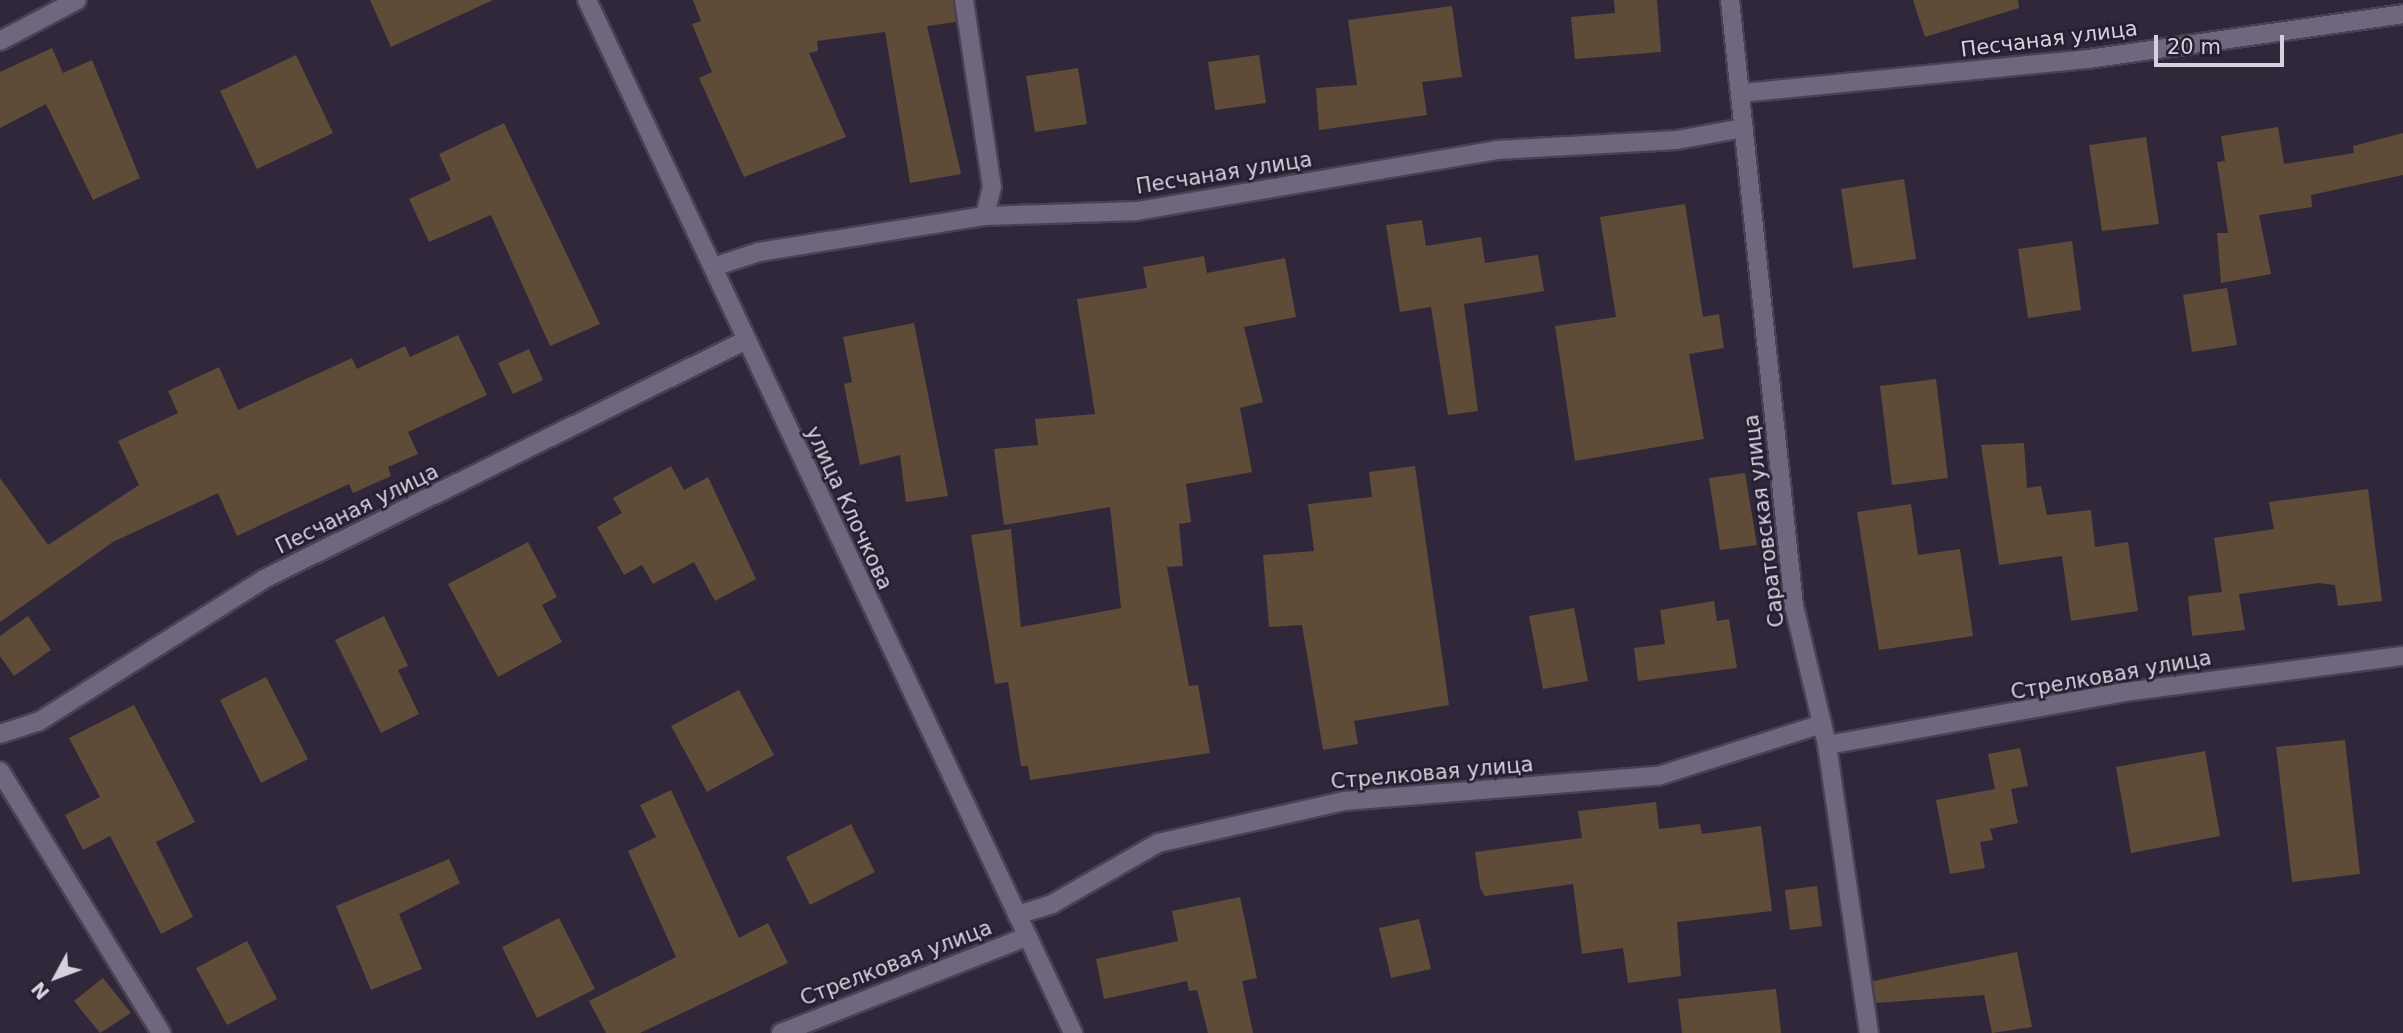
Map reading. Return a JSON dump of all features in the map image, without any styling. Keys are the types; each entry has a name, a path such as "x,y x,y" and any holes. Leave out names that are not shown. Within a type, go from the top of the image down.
{"street":[{"path":"0,41 77,0"},
{"name":"улица Клочкова","path":"587,0 713,267 744,341 1073,1033"},
{"path":"964,0 992,187 985,216"},
{"name":"Саратовская улица","path":"1730,0 1742,93 1794,606 1827,745 1869,1033"},
{"name":"Песчаная улица","path":"1742,93 2088,59 2403,14"},
{"name":"Песчаная улица","path":"713,267 759,252 985,216 1136,211 1497,150 1677,140 1744,128"},
{"name":"Песчаная улица","path":"0,734 38,722 264,579 744,341"},
{"name":"Стрелковая улица","path":"1827,745 2125,692 2403,656"},
{"name":"Стрелковая улица","path":"1017,915 1052,904 1158,843 1343,801 1658,776 1822,724"},
{"path":"0,771 161,1033"},
{"name":"Стрелковая улица","path":"781,1033 1028,936"}],"building":[{"path":"370,0 493,0 391,47"},
{"path":"693,0 953,0 956,22 927,26 961,174 910,183 885,32 817,41 818,51 809,53 846,137 744,177 699,78 712,72 692,24 701,21"},
{"path":"1614,0 1657,0 1661,52 1575,59 1571,17 1615,13"},
{"path":"1913,0 2018,0 2019,8 1925,37"},
{"path":"1452,6 1462,77 1422,82 1427,115 1319,130 1316,88 1357,85 1348,20"},
{"path":"52,48 63,73 92,60 140,178 93,200 46,104 0,128 0,72"},
{"path":"296,55 333,133 257,169 220,91"},
{"path":"1259,55 1266,103 1215,110 1208,62"},
{"path":"1078,68 1087,124 1035,132 1026,76"},
{"path":"504,123 600,324 550,346 491,215 429,242 409,199 451,180 439,154"},
{"path":"2278,127 2284,164 2354,153 2353,146 2403,133 2403,175 2311,195 2312,207 2259,215 2271,274 2221,283 2217,233 2228,233 2217,162 2225,161 2221,136"},
{"path":"2146,137 2159,224 2102,231 2089,145"},
{"path":"1904,179 1916,259 1853,268 1841,189"},
{"path":"1685,204 1703,317 1719,314 1724,348 1689,354 1704,439 1575,461 1555,326 1616,317 1600,217"},
{"path":"1422,220 1426,246 1481,237 1485,263 1538,255 1544,291 1464,304 1478,411 1448,415 1431,307 1400,312 1386,225"},
{"path":"2072,241 2081,310 2028,318 2018,249"},
{"path":"1204,256 1207,273 1285,258 1296,317 1244,327 1263,402 1240,408 1252,472 1186,484 1191,522 1179,524 1183,566 1167,567 1189,686 1198,685 1210,753 1030,780 1028,766 1021,766 1008,682 995,684 971,535 1011,529 1021,627 1121,608 1110,507 1004,525 994,449 1038,445 1035,419 1095,414 1077,299 1147,288 1143,267"},
{"path":"2227,288 2237,345 2192,352 2183,295"},
{"path":"914,323 948,496 906,502 900,455 860,465 844,384 852,382 843,337"},
{"path":"458,335 487,395 408,432 418,454 388,467 391,476 353,493 349,484 237,536 218,493 113,542 0,622 0,478 48,545 139,485 118,441 178,413 168,391 219,367 238,410 352,358 357,369 405,346 410,357"},
{"path":"529,349 543,380 513,394 498,363"},
{"path":"1936,379 1948,478 1892,485 1880,386"},
{"path":"2024,443 2027,488 2041,486 2047,515 2091,510 2095,547 2128,542 2138,611 2071,621 2062,556 1999,565 1981,445"},
{"path":"671,466 684,490 708,477 756,579 715,601 694,562 653,584 642,565 624,575 597,527 622,513 613,498"},
{"path":"1415,466 1449,705 1354,721 1358,744 1323,750 1302,625 1269,627 1263,555 1314,551 1308,504 1372,497 1369,472"},
{"path":"1745,473 1757,545 1720,550 1709,478"},
{"path":"2368,489 2382,601 2338,606 2335,585 2319,583 2239,594 2245,630 2192,636 2188,596 2222,592 2214,538 2274,529 2269,502"},
{"path":"1911,504 1918,555 1960,549 1973,636 1879,650 1857,512"},
{"path":"528,542 557,597 542,605 562,642 498,677 448,584"},
{"path":"1714,601 1717,621 1729,619 1737,668 1638,681 1634,648 1665,644 1660,610"},
{"path":"1574,608 1588,681 1543,689 1529,616"},
{"path":"28,616 51,650 14,676 0,656 0,636"},
{"path":"384,616 408,666 398,670 419,714 381,733 335,640"},
{"path":"266,677 308,759 261,783 220,700"},
{"path":"739,690 774,755 707,792 671,726"},
{"path":"134,705 195,822 156,842 193,917 161,934 110,836 83,850 65,815 100,797 69,738"},
{"path":"2345,740 2360,874 2292,882 2276,747"},
{"path":"2020,748 2028,786 2011,789 2018,823 1990,829 1993,840 1980,842 1985,868 1950,874 1936,800 1995,789 1988,754"},
{"path":"2205,751 2220,836 2131,853 2116,767"},
{"path":"671,790 739,938 768,923 788,963 640,1033 606,1033 589,1001 676,957 628,851 656,837 640,805"},
{"path":"1656,802 1659,829 1700,824 1702,834 1761,826 1772,911 1677,922 1681,976 1628,983 1623,948 1582,954 1573,884 1485,896 1480,888 1475,852 1582,838 1578,811"},
{"path":"851,824 875,872 810,905 786,857"},
{"path":"449,859 460,883 399,914 422,969 371,990 336,906"},
{"path":"1817,886 1822,926 1790,930 1785,890"},
{"path":"1240,897 1257,978 1242,981 1253,1033 1208,1033 1197,990 1189,991 1187,981 1104,999 1096,959 1178,941 1172,911"},
{"path":"559,918 595,989 537,1018 502,947"},
{"path":"1419,919 1431,969 1391,978 1379,928"},
{"path":"247,941 277,999 227,1025 196,968"},
{"path":"2017,952 2032,1027 1992,1033 1984,995 1876,1003 1873,981"},
{"path":"103,978 131,1013 100,1033 74,1001"},
{"path":"1776,989 1781,1033 1682,1033 1678,999"}]}
